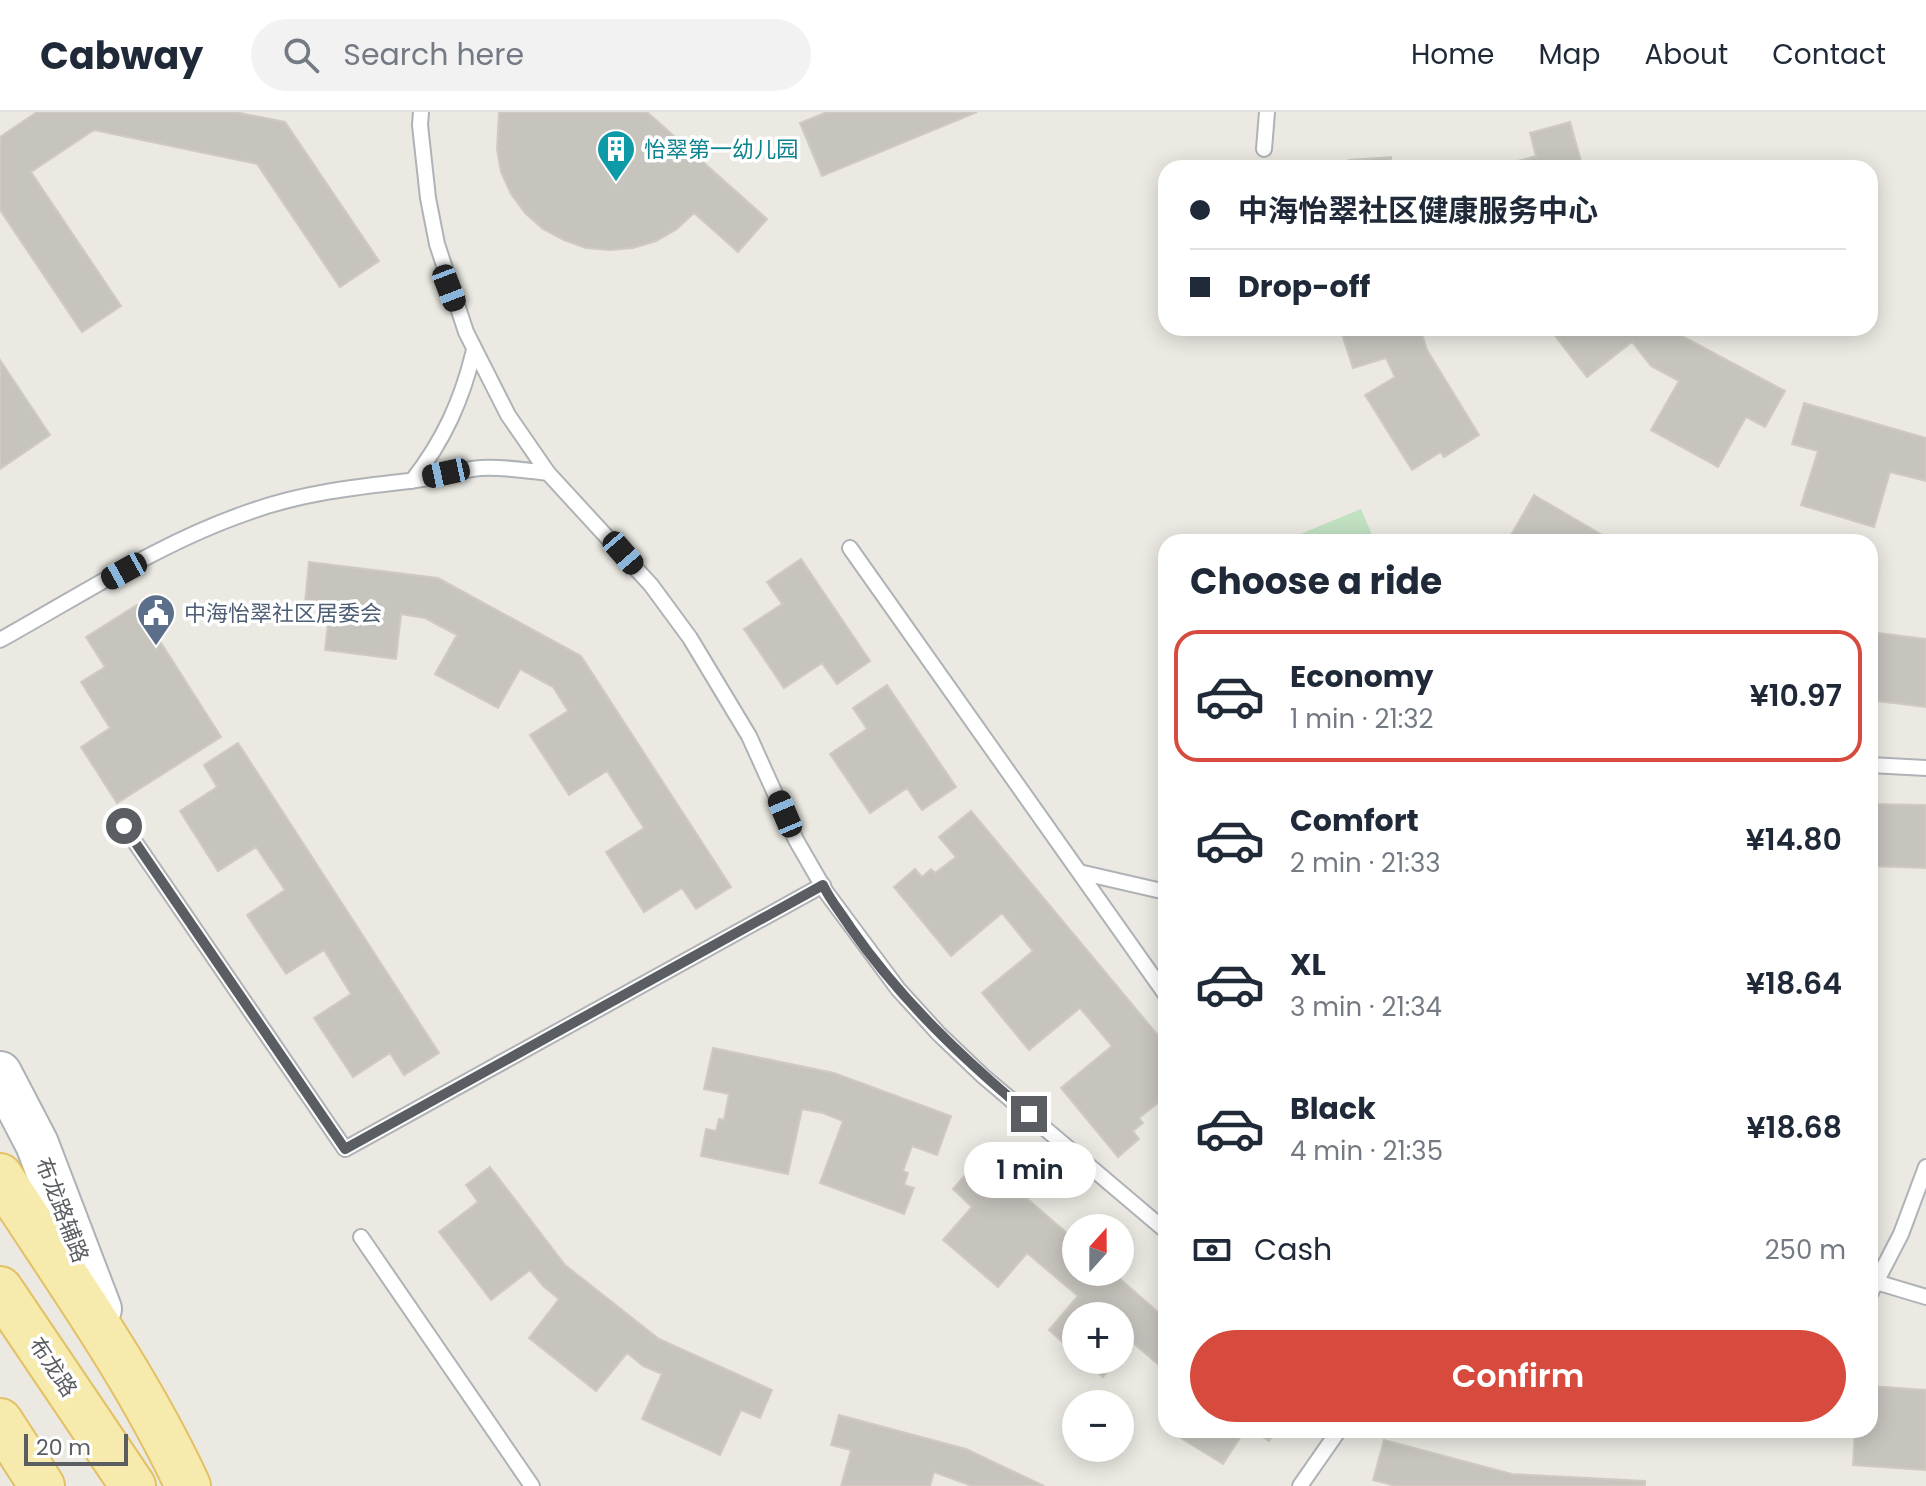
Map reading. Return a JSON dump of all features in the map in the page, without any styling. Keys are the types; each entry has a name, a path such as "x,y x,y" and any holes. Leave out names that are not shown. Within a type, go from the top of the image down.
{"main road":[{"name":"布龙路辅路","path":"0,1073 37,1144 115,1352"},
{"path":"0,1176 115,1352 162,1431 188,1486"},
{"name":"布龙路","path":"0,1289 133,1486"},
{"path":"0,1421 42,1486"}],"lane":[{"path":"421,112 423,154 437,244 449,288 474,350 508,415 548,473 651,585 690,638 749,736 796,840 861,942 898,989 983,1076 1158,1224"},
{"path":"1264,149 1267,112"},
{"path":"412,481 435,451 453,418 466,385 474,350"},
{"path":"0,640 198,532 249,511 357,485 412,481 480,468 514,468 548,473"},
{"path":"850,548 1158,984"},
{"path":"1878,765 1926,768"},
{"path":"124,826 345,1149 823,885"},
{"path":"1079,872 1158,890"},
{"path":"1878,1278 1901,1234 1926,1167"},
{"path":"361,1237 532,1486"},
{"path":"1878,1289 1926,1297"},
{"path":"1300,1486 1333,1438"}],"green space":[{"path":"1361,509 1372,534 1300,534"}],"building":[{"path":"37,112 235,112 285,122 379,261 340,287 257,164 94,130 31,172 121,306 82,332 0,210 0,137"},
{"name":"怡翠第一幼儿园","path":"499,112 647,112 767,219 738,252 694,213 677,229 656,241 633,248 586,248 564,240 543,229 525,213 511,194 501,172 497,149"},
{"path":"827,112 977,112 822,176 800,123"},
{"path":"1570,122 1581,160 1521,160 1536,156 1530,133"},
{"path":"1391,157 1391,160 1349,160"},
{"path":"1343,336 1423,336 1427,350 1479,435 1444,457 1441,452 1412,470 1365,395 1395,377 1386,358 1353,368"},
{"path":"1555,336 1682,336 1785,391 1765,427 1746,417 1718,467 1651,430 1679,381 1651,366 1632,342 1587,377"},
{"path":"0,360 50,435 0,469"},
{"path":"1804,403 1926,438 1926,481 1890,472 1874,527 1801,505 1818,451 1792,444"},
{"path":"1534,495 1600,534 1512,534"},
{"path":"801,559 870,661 837,684 822,663 784,688 744,629 782,604 767,582"},
{"path":"309,562 438,578 581,656 731,887 696,909 682,888 644,912 606,852 644,828 607,771 569,795 530,735 568,711 553,687 520,669 498,708 435,674 457,635 425,618 401,614 396,659 325,650 330,606 305,603"},
{"path":"137,605 221,737 117,803 81,747 110,728 81,682 105,667 86,637"},
{"path":"1878,633 1926,639 1926,707 1878,701"},
{"path":"887,685 956,787 922,810 907,788 870,813 830,754 867,729 853,708"},
{"path":"238,743 439,1053 404,1075 390,1053 353,1077 314,1018 351,994 324,950 286,974 247,915 285,890 256,847 218,871 180,811 217,787 204,765"},
{"path":"1878,804 1926,805 1926,868 1878,866"},
{"path":"971,811 1158,1035 1158,1103 1139,1118 1143,1123 1133,1131 1139,1139 1118,1157 1061,1088 1112,1046 1080,1008 1029,1050 982,993 1033,951 1002,913 951,956 894,887 915,869 922,877 931,869 935,873 956,857 939,837"},
{"path":"713,1048 834,1073 951,1116 937,1155 912,1146 903,1171 908,1173 904,1185 914,1188 904,1214 820,1183 843,1121 823,1113 802,1109 788,1174 701,1156 706,1129 716,1131 719,1119 724,1120 729,1094 704,1089"},
{"path":"980,1158 1062,1229 1062,1283 1027,1253 998,1287 943,1240 972,1207 953,1189"},
{"path":"490,1167 565,1265 659,1339 772,1390 760,1418 741,1410 720,1455 642,1419 662,1374 643,1366 627,1353 596,1391 529,1338 559,1299 530,1270 491,1300 439,1232 478,1202 466,1185"},
{"path":"1066,1286 1128,1286 1158,1312 1158,1364 1134,1344 1134,1302 1073,1302 1078,1296"},
{"path":"1062,1315 1062,1342 1049,1330"},
{"path":"1878,1387 1926,1390 1926,1470 1853,1465 1855,1438 1878,1438"},
{"path":"839,1415 966,1449 1044,1486 972,1486 934,1472 930,1486 841,1486 851,1450 831,1445"},
{"path":"1181,1438 1240,1438 1223,1464"},
{"path":"1384,1440 1512,1474 1645,1481 1645,1486 1396,1486 1373,1480"}],"place":[{"name":"怡翠第一幼儿园","path":"616,183"},
{"name":"中海怡翠社区居委会","path":"156,647"}],"route":[{"path":"124,826 345,1149 823,885 861,942 898,989 983,1076 1029,1114"}]}
